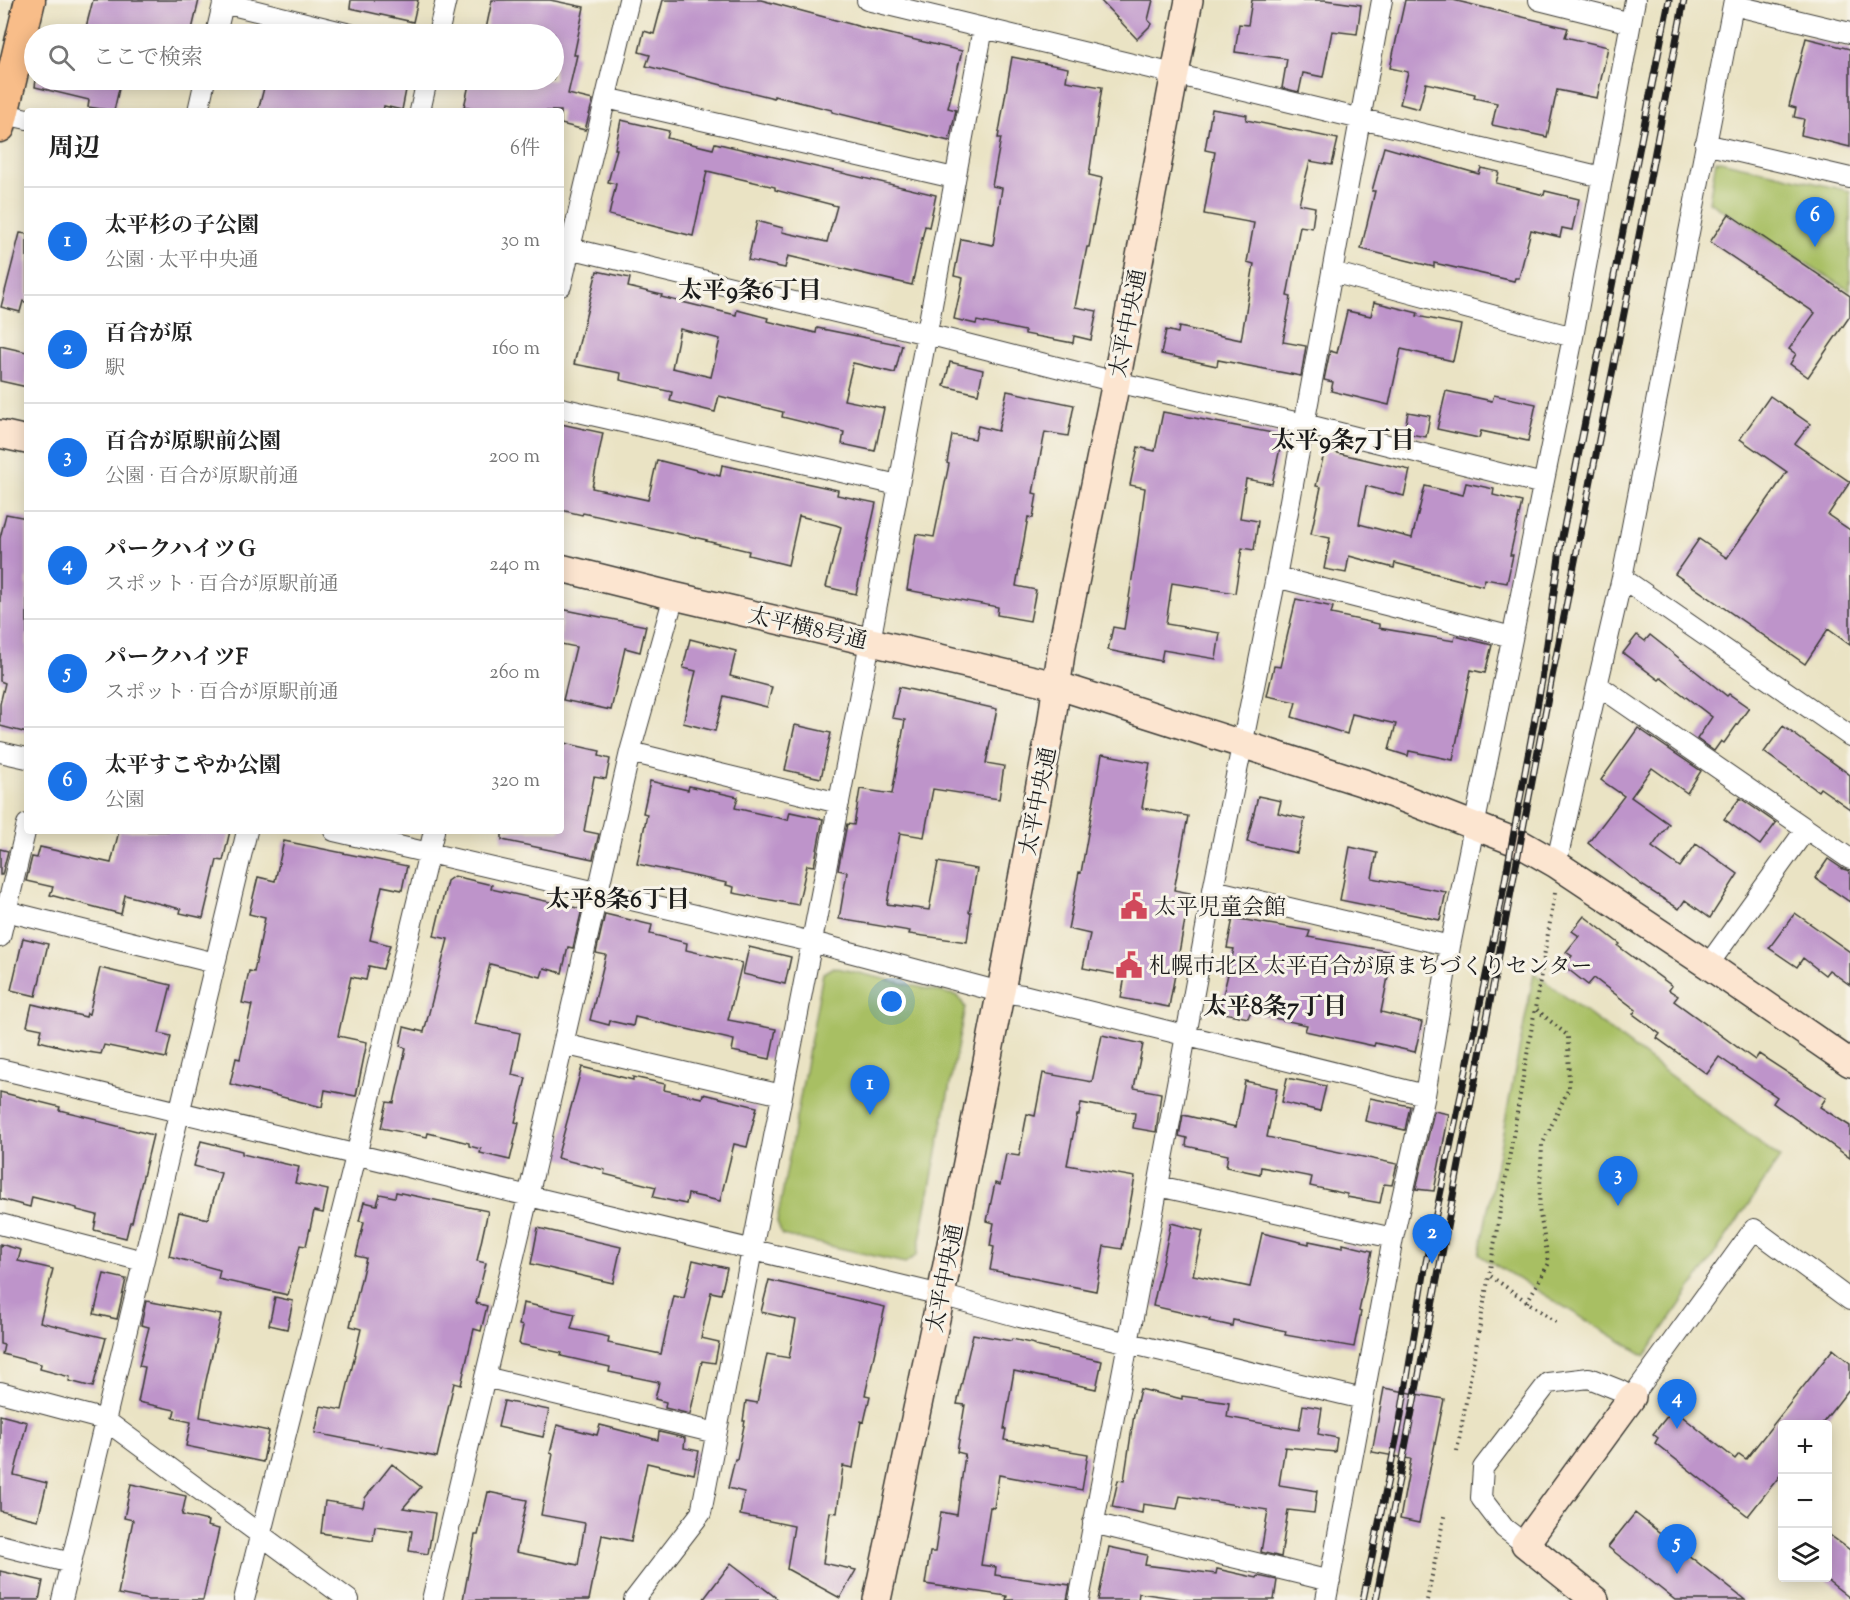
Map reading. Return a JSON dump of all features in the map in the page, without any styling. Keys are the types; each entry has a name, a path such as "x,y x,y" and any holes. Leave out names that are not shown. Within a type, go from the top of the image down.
{"main road":[{"path":"26,24 30,0"},
{"path":"8,118 24,32"}],"street":[{"path":"440,24 446,0"},
{"path":"564,263 566,247 606,98 629,0"},
{"path":"867,0 912,5 983,28 1602,177"},
{"name":"太平中央通","path":"877,1600 941,1295 1189,0"},
{"path":"1078,1600 1213,890 1276,577 1382,0"},
{"path":"1539,0 1631,23"},
{"path":"1093,1523 1328,1590 1393,1238 1425,1095 1450,946 1573,337 1635,0"},
{"path":"218,24 224,1 312,24"},
{"path":"1556,875 1622,578 1734,3 1850,33"},
{"path":"634,1600 701,1513 870,642 983,28"},
{"path":"199,108 203,90"},
{"path":"421,108 425,90"},
{"path":"606,98 954,178"},
{"path":"1705,144 1850,178"},
{"path":"566,247 1116,382 1304,424 1543,484"},
{"path":"1332,272 1573,337"},
{"path":"564,409 898,485"},
{"path":"0,434 24,440"},
{"name":"太平横8号通","path":"564,569 1056,685 1364,783 1521,844 1556,875 1708,965 1850,1064"},
{"path":"1276,577 1512,637"},
{"path":"1622,578 1850,736"},
{"path":"432,1600 528,1197 630,752 674,596"},
{"path":"1599,686 1850,859"},
{"path":"0,752 24,757"},
{"path":"630,752 839,803"},
{"path":"1708,965 1806,829"},
{"path":"0,937 25,834"},
{"path":"62,1600 246,834"},
{"path":"348,834 812,942 1000,992 1023,995 1425,1095"},
{"path":"244,1600 356,1156 433,834"},
{"path":"1213,890 1450,946"},
{"path":"6,910 215,963"},
{"path":"563,1044 782,1095"},
{"path":"0,1069 1363,1399"},
{"path":"1158,1186 1393,1238"},
{"path":"0,1224 143,1261"},
{"path":"1525,1544 1754,1229 1850,1300"},
{"path":"485,1377 716,1433"},
{"path":"1595,1600 1504,1528 1481,1498 1483,1468 1548,1383 1589,1378 1632,1397"},
{"path":"0,1392 105,1420 349,1600"},
{"path":"0,1545 71,1563"}],"path":[{"path":"1457,1451 1535,1009 1556,875"},
{"path":"1527,1302 1549,1263 1539,1209 1542,1145 1569,1088 1568,1036 1535,1009"},
{"path":"1489,1275 1556,1322"},
{"path":"1427,1600 1445,1512"}],"green space":[{"path":"1716,160 1850,191 1850,291 1709,202"},
{"path":"833,967 958,996 965,1007 917,1255 905,1263 782,1235 777,1222 823,973"},
{"path":"1534,973 1780,1158 1645,1356 1479,1255"}],"building":[{"path":"93,0 199,0 193,24 87,24"},
{"path":"351,0 418,0 413,22 350,8"},
{"path":"492,0 550,0 584,7 568,94 593,100 585,130 564,125 564,108 464,107 468,90 564,90 564,24 487,24"},
{"path":"663,0 761,0 962,51 948,108 956,110 949,141 832,112 832,110 646,66 650,55 639,52 644,31 654,34"},
{"path":"1100,0 1153,0 1148,20 1152,24 1137,39"},
{"path":"1252,0 1325,0 1361,5 1357,34 1332,31 1323,77 1303,73 1299,92 1282,88 1287,59 1235,52 1239,24 1248,25"},
{"path":"1405,0 1453,0 1568,28 1565,37 1608,47 1597,98 1557,90 1547,137 1492,125 1497,103 1474,98 1475,94 1426,83 1419,109 1400,104 1408,72 1390,68"},
{"path":"1806,38 1850,49 1850,147 1801,135 1804,119 1794,117 1796,108 1789,106"},
{"path":"1012,57 1068,68 1066,81 1102,87 1089,175 1102,178 1075,307 1097,311 1091,340 1074,336 1073,343 1025,334 1025,331 977,321 976,324 954,319 963,278 954,276 961,239 993,245 1002,188 992,186"},
{"path":"47,90 119,90 115,108 88,107 89,100"},
{"path":"263,90 406,90 402,108 384,106 384,108 259,108"},
{"path":"1212,109 1247,115 1246,120 1338,139 1332,165 1310,161 1299,204 1315,207 1312,228 1300,226 1287,296 1291,297 1283,342 1306,346 1301,376 1218,360 1217,366 1161,354 1166,330 1178,333 1179,327 1241,340 1254,264 1247,262 1254,223 1204,214 1215,152 1205,150"},
{"path":"621,120 669,131 667,138 713,149 715,143 936,195 929,227 925,226 912,285 788,256 785,268 748,260 757,221 783,228 782,232 827,242 837,206 775,190 775,187 707,171 693,236 609,215 616,184 608,182 617,149 615,149"},
{"path":"1384,147 1479,174 1481,168 1499,172 1496,183 1544,195 1545,191 1579,199 1572,230 1562,228 1560,237 1531,230 1519,278 1515,278 1514,281 1434,263 1434,267 1361,249 1375,191 1372,191"},
{"path":"1729,214 1850,296 1850,316 1808,377 1790,364 1796,354 1789,349 1815,313 1710,242"},
{"path":"20,233 24,234 24,302 20,312 1,307"},
{"path":"597,271 630,278 628,287 662,295 661,297 736,315 737,310 768,318 767,321 816,333 817,328 902,345 895,373 853,363 844,400 884,408 875,451 842,444 844,432 782,417 783,412 719,396 715,412 670,401 672,392 620,380 621,373 574,364","holes":["680,329 720,339 711,377 672,368"]},
{"path":"1374,302 1418,313 1417,316 1461,325 1453,361 1401,349 1389,405 1331,391 1333,382 1324,380 1330,351 1337,353 1347,311 1371,316"},
{"path":"0,346 24,351 24,386 0,381"},
{"path":"950,362 983,370 978,394 944,386"},
{"path":"1007,391 1074,405 1068,436 1045,432 1033,493 1037,494 1033,518 1028,517 1016,586 1036,590 1030,621 997,615 998,607 907,590 916,534 934,537 949,464 947,463 952,435 975,439 978,426 998,431"},
{"path":"1446,391 1492,401 1494,395 1536,404 1528,441 1481,431 1479,438 1437,429"},
{"path":"1770,396 1810,424 1795,444 1850,482 1828,515 1850,530 1850,645 1828,629 1805,664 1675,574 1699,539 1727,558 1787,472 1740,439"},
{"path":"1163,412 1283,435 1272,484 1246,479 1240,518 1258,521 1254,550 1242,548 1235,593 1172,583 1166,624 1220,633 1216,659 1163,650 1161,661 1108,650 1113,627 1124,629 1137,547 1145,488 1130,485 1138,447 1155,451"},
{"path":"1408,412 1430,416 1426,437 1404,433"},
{"path":"564,425 603,433 592,488 648,500 657,460 720,476 722,465 838,490 837,495 876,503 856,594 826,587 841,527 836,525 799,516 788,565 748,555 749,551 707,540 583,513 582,515 564,511"},
{"path":"1325,450 1410,470 1404,496 1366,486 1359,524 1412,538 1425,486 1463,495 1466,483 1494,489 1493,495 1522,502 1510,555 1513,555 1507,583 1485,579 1483,586 1395,563 1394,568 1349,556 1346,573 1324,569 1330,538 1311,534 1321,487 1316,486"},
{"path":"6,514 24,517 24,732 0,726 0,704 5,683 0,681 0,538"},
{"path":"1296,599 1333,607 1331,614 1379,624 1379,628 1454,641 1455,636 1492,645 1485,673 1471,670 1453,760 1409,751 1408,756 1389,750 1396,724 1352,714 1347,734 1292,717 1296,702 1267,696 1274,666 1280,667"},
{"path":"564,610 646,626 640,652 625,648 611,710 564,700 576,647 564,645"},
{"path":"1637,635 1645,641 1650,635 1727,696 1729,694 1749,708 1724,743 1721,741 1714,751 1697,739 1712,717 1661,678 1659,680 1623,653"},
{"path":"690,639 736,651 730,676 772,687 767,707 724,696 715,731 683,723 696,671 683,668"},
{"path":"899,687 997,709 986,763 1004,766 999,799 933,789 924,837 900,833 887,904 929,910 938,862 977,869 969,912 971,912 967,942 909,934 910,931 839,919 847,872 838,870 847,824 854,825 860,789 892,794 905,720 892,718"},
{"path":"795,725 831,733 821,778 785,770"},
{"path":"1783,726 1850,775 1850,809 1820,788 1818,791 1764,752"},
{"path":"1638,728 1701,771 1687,793 1652,768 1631,797 1669,824 1652,847 1680,867 1696,844 1738,874 1710,918 1685,900 1679,909 1640,884 1588,843 1624,796 1601,780"},
{"path":"564,743 600,751 599,756 610,759 606,779 594,777 584,831 599,834 593,859 502,840 502,834 564,834"},
{"path":"1102,754 1150,763 1142,808 1188,816 1174,890 1190,893 1169,1007 1121,998 1125,976 1083,968 1090,934 1068,929 1079,872 1081,873"},
{"path":"650,781 688,790 689,786 738,797 735,808 788,820 790,812 823,819 814,866 807,865 798,905 733,893 734,887 726,885 727,883 637,864 647,814 643,813"},
{"path":"1258,796 1281,801 1278,813 1305,819 1297,853 1247,842"},
{"path":"1740,798 1776,823 1760,845 1724,819"},
{"path":"118,834 229,834 223,861 217,860 203,918 180,913 181,909 125,895 121,914 50,895 53,887 26,881 32,857 37,858 40,847 111,863"},
{"path":"284,841 407,866 402,890 382,886 370,940 390,945 383,969 369,966 366,980 351,977 338,1036 367,1042 356,1096 325,1090 322,1107 230,1084 236,1058 240,1059 252,1005 242,1003 249,971 254,972 265,918 249,914 258,877 275,881"},
{"path":"1350,847 1377,853 1372,878 1446,892 1440,920 1340,900"},
{"path":"0,849 8,851 2,875 0,875"},
{"path":"1828,859 1850,871 1850,902 1815,878"},
{"path":"454,876 492,885 491,889 582,909 573,948 568,947 562,973 544,968 541,977 490,964 475,1024 520,1033 512,1075 526,1078 515,1122 519,1123 510,1160 480,1153 481,1149 469,1146 469,1143 428,1133 427,1137 381,1128 387,1102 394,1103 406,1048 400,1046 404,1027 424,1032 448,939 434,936 447,881"},
{"path":"1795,913 1850,952 1850,985 1829,970 1825,975 1803,958 1797,967 1769,948"},
{"path":"605,914 652,925 650,934 687,943 686,950 742,963 728,1020 776,1029 770,1059 732,1051 734,1040 635,1017 633,1026 610,1021 609,1025 590,1020 606,955 596,953"},
{"path":"1584,916 1620,944 1618,946 1672,986 1669,990 1678,996 1674,1001 1755,1060 1759,1054 1826,1098 1820,1107 1850,1126 1850,1158 1773,1103 1777,1097 1719,1057 1707,1074 1657,1038 1660,1034 1633,1014 1636,1010 1594,978 1588,985 1564,966 1572,956 1566,952 1579,936 1572,931"},
{"path":"1233,918 1310,931 1308,937 1393,952 1381,1012 1422,1022 1415,1052 1305,1031 1307,1025 1250,1013 1248,1018 1219,1012 1234,949 1227,948"},
{"path":"23,938 48,944 36,996 11,990"},
{"path":"749,947 791,957 785,984 743,974"},
{"path":"100,968 171,985 159,1033 171,1036 166,1058 104,1045 101,1054 74,1050 39,1041 42,1029 27,1026 32,1004 86,1017 87,1013 89,1014"},
{"path":"1102,1035 1143,1044 1134,1088 1161,1093 1156,1132 1133,1128 1135,1113 1081,1103 1079,1115 1077,1115 1067,1165 1135,1177 1122,1249 1104,1246 1096,1291 990,1270 994,1247 990,1246 994,1223 987,1221 995,1183 1000,1185 1006,1154 1019,1156 1027,1114 1035,1116 1043,1073 1092,1082"},
{"path":"582,1067 633,1080 633,1077 665,1084 664,1090 702,1098 703,1094 757,1107 747,1147 734,1144 720,1201 688,1194 686,1204 653,1197 656,1187 604,1174 605,1170 557,1158"},
{"path":"1287,1078 1326,1086 1320,1111 1282,1102"},
{"path":"1245,1081 1277,1088 1267,1137 1397,1164 1392,1185 1384,1184 1380,1203 1347,1197 1347,1194 1310,1186 1312,1177 1261,1167 1260,1174 1226,1167 1228,1155 1186,1146 1187,1138 1179,1136 1183,1115 1236,1127"},
{"path":"0,1092 153,1135 126,1238 94,1230 97,1215 77,1210 77,1208 32,1197 30,1207 0,1199"},
{"path":"1370,1098 1410,1106 1405,1130 1365,1121"},
{"path":"1434,1111 1449,1114 1434,1191 1416,1189"},
{"path":"201,1141 242,1151 242,1154 299,1167 295,1183 328,1190 323,1213 314,1211 306,1246 300,1245 288,1295 218,1279 220,1270 169,1256 179,1212 208,1219 221,1173 194,1166"},
{"path":"396,1192 488,1211 477,1261 486,1263 476,1303 487,1306 481,1331 474,1329 461,1385 454,1383 437,1457 315,1433 321,1406 342,1410 361,1329 350,1326 366,1258 356,1256 364,1222 359,1221 364,1202 377,1205 380,1194 395,1197"},
{"path":"1171,1223 1203,1231 1193,1275 1250,1287 1262,1233 1309,1244 1309,1241 1343,1248 1343,1244 1372,1251 1354,1347 1285,1335 1286,1331 1233,1320 1232,1326 1153,1306"},
{"path":"538,1228 621,1247 613,1283 531,1264"},
{"path":"0,1244 21,1250 18,1261 53,1269 40,1322 106,1338 93,1387 69,1381 70,1377 40,1369 41,1364 2,1354 4,1345 0,1344"},
{"path":"693,1260 727,1268 721,1294 711,1292 701,1338 719,1342 715,1363 702,1361 690,1414 665,1408 666,1402 655,1399 659,1382 609,1372 610,1367 561,1356 562,1353 519,1344 523,1326 519,1325 523,1303 575,1314 571,1329 609,1337 608,1343 661,1354 674,1296 684,1298"},
{"path":"104,1274 126,1279 117,1319 94,1314"},
{"path":"769,1280 885,1307 865,1395 870,1396 864,1422 861,1421 853,1468 843,1466 837,1513 830,1512 823,1563 856,1570 840,1598 787,1569 794,1526 740,1515 744,1492 728,1488 745,1421 743,1421 746,1401 757,1403 767,1354 789,1358 796,1320 761,1312"},
{"path":"275,1297 293,1301 287,1329 269,1325"},
{"path":"146,1301 221,1315 200,1417 269,1431 263,1462 186,1446 191,1422 173,1418 175,1410 138,1402 145,1367 139,1366 149,1327 141,1325"},
{"path":"973,1334 1011,1341 1012,1339 1102,1361 1096,1389 1014,1371 1004,1440 1088,1454 1082,1490 999,1475 994,1508 990,1507 981,1565 996,1567 995,1575 1070,1585 1067,1600 1006,1600 1007,1596 925,1584 930,1552 935,1552 941,1512 957,1515 965,1454 957,1452 965,1405 957,1404"},
{"path":"1833,1349 1850,1363 1850,1388 1825,1420 1778,1420 1778,1478 1748,1516 1655,1443 1658,1438 1653,1434 1673,1409 1735,1459 1739,1454 1746,1459"},
{"path":"1384,1388 1444,1399 1419,1523 1400,1519 1411,1459 1372,1452"},
{"path":"1140,1389 1182,1399 1182,1396 1229,1403 1227,1417 1299,1430 1303,1405 1322,1408 1318,1434 1337,1438 1335,1452 1285,1447 1279,1485 1317,1491 1314,1513 1288,1510 1281,1557 1261,1552 1268,1510 1180,1496 1177,1509 1143,1504 1142,1513 1112,1507 1118,1480 1124,1481"},
{"path":"504,1401 549,1410 543,1437 498,1427"},
{"path":"0,1415 27,1422 14,1475 47,1483 38,1520 0,1511"},
{"path":"557,1425 597,1435 600,1425 658,1440 659,1432 685,1438 684,1448 699,1451 694,1474 647,1463 631,1541 602,1535 589,1600 463,1600 475,1535 478,1535 488,1492 527,1500 516,1552 578,1565 585,1523 541,1515 553,1454 550,1453"},
{"path":"392,1464 421,1487 403,1508 435,1513 428,1554 409,1551 412,1531 375,1526 373,1541 321,1533 325,1501 363,1507 365,1498"},
{"path":"131,1484 186,1496 182,1515 208,1521 207,1526 219,1529 203,1600 148,1600 118,1594 133,1520 124,1518"},
{"path":"1635,1513 1745,1600 1675,1600 1608,1547"},
{"path":"1832,1537 1850,1550 1850,1598 1830,1582 1832,1582"},
{"path":"1109,1547 1147,1555 1145,1565 1216,1574 1217,1569 1277,1580 1274,1600 1188,1600 1139,1593 1138,1600 1098,1600"},
{"path":"731,1563 779,1600 703,1600"},
{"path":"0,1571 43,1581 39,1600 0,1600"}],"railway":[{"path":"1363,1600 1400,1421 1426,1262 1499,913 1542,680 1561,542 1669,0"},
{"path":"1376,1600 1684,0"}],"place":[{"name":"太平すこやか公園","path":"1815,247"},
{"name":"太平児童会館","path":"1134,906"},
{"name":"札幌市北区 太平百合が原まちづくりセンター","path":"1129,965"},
{"name":"太平杉の子公園","path":"870,1115"},
{"name":"百合が原駅前公園","path":"1618,1206"},
{"name":"百合が原","path":"1432,1264"},
{"name":"パークハイツＧ","path":"1677,1429"},
{"name":"パークハイツF","path":"1677,1574"}],"district":[{"name":"太平9条6丁目","path":"750,290"},
{"name":"太平9条7丁目","path":"1343,440"},
{"name":"太平8条6丁目","path":"618,899"},
{"name":"太平8条7丁目","path":"1275,1006"}]}
